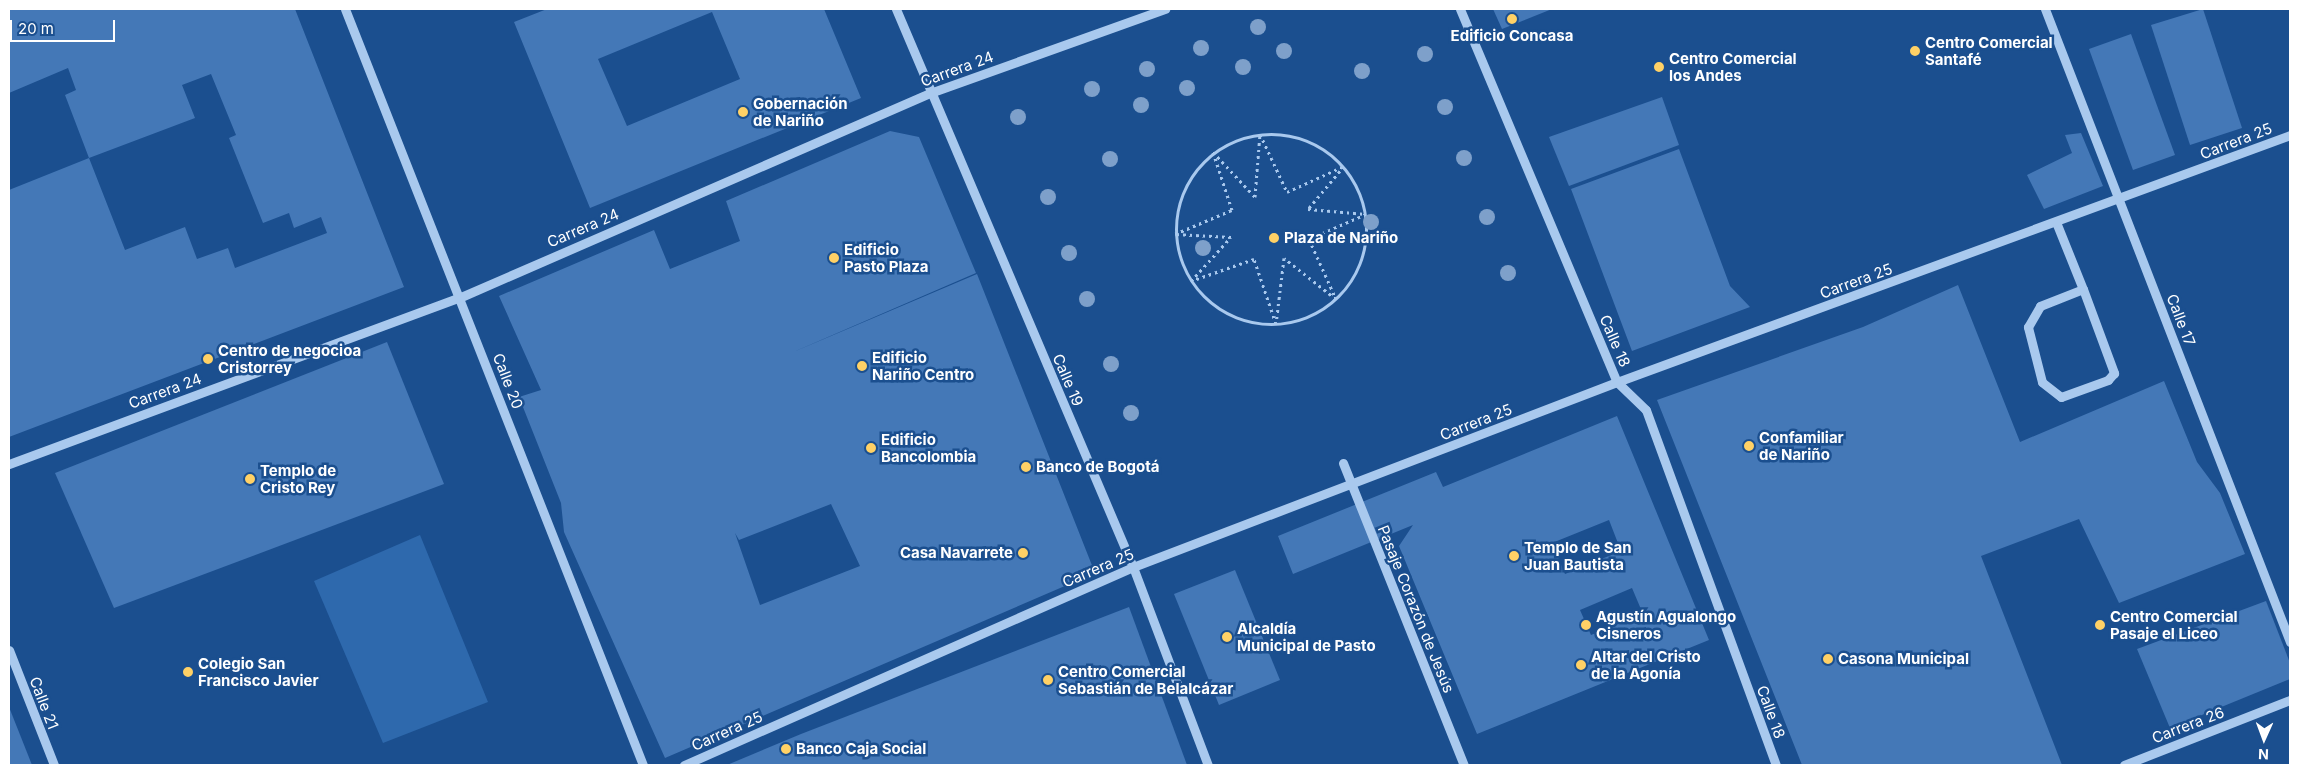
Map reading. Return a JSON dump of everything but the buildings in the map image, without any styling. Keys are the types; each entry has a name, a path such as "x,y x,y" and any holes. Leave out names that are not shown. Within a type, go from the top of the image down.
{"street":[{"name":"Calle 20","path":"345,9 461,297 643,765"},
{"name":"Calle 19","path":"896,9 930,93 1133,567 1208,765"},
{"name":"Carrera 24","path":"9,464 461,297 930,93 1165,9"},
{"name":"Calle 18","path":"1460,9 1618,382 1646,410 1776,765"},
{"name":"Calle 17","path":"2045,9 2290,642"},
{"name":"Carrera 25","path":"684,765 1133,567 1618,382 2120,200 2290,135"},
{"path":"2056,222 2083,289 2114,373 2108,380 2061,397 2042,382 2028,327 2040,306 2083,289"},
{"name":"Pasaje Corazón de Jesús","path":"1343,463 1464,765"},
{"name":"Calle 21","path":"9,650 54,765"},
{"name":"Carrera 26","path":"2124,765 2290,700"}],"path":[{"path":"1213,152 1255,197 1260,134"},
{"path":"1260,134 1287,192 1344,166"},
{"path":"1260,134 1291,135 1320,147 1344,166 1358,189 1366,214 1365,245 1355,275 1336,299 1308,317 1276,324 1251,322 1228,314 1191,281 1175,234 1182,197 1192,175 1213,152 1260,134"},
{"path":"1175,234 1232,210 1213,152"},
{"path":"1344,166 1308,209 1366,214"},
{"path":"1336,299 1309,239 1366,214"},
{"path":"1175,234 1231,238 1191,281"},
{"path":"1276,324 1284,258 1336,299"},
{"path":"1191,281 1254,259 1276,324"}],"shaded area":[{"path":"420,535 488,702 383,743 314,581"}],"place":[{"name":"Edificio Concasa","path":"1512,19"},
{"name":"Centro Comercial Santafé","path":"1915,51"},
{"name":"Centro Comercial los Andes","path":"1659,67"},
{"name":"Gobernación de Nariño","path":"743,112"},
{"name":"Plaza de Nariño","path":"1274,238"},
{"name":"Edificio Pasto Plaza","path":"834,258"},
{"name":"Centro de negocioa Cristorrey","path":"208,359"},
{"name":"Edificio Nariño Centro","path":"862,366"},
{"name":"Confamiliar de Nariño","path":"1749,446"},
{"name":"Edificio Bancolombia","path":"871,448"},
{"name":"Banco de Bogotá","path":"1026,467"},
{"name":"Templo de Cristo Rey","path":"250,479"},
{"name":"Casa Navarrete","path":"1023,553"},
{"name":"Templo de San Juan Bautista","path":"1514,556"},
{"name":"Agustín Agualongo Cisneros","path":"1586,625"},
{"name":"Centro Comercial Pasaje el Liceo","path":"2100,625"},
{"name":"Alcaldía Municipal de Pasto","path":"1227,637"},
{"name":"Casona Municipal","path":"1828,659"},
{"name":"Altar del Cristo de la Agonía","path":"1581,665"},
{"name":"Colegio San Francisco Javier","path":"188,672"},
{"name":"Centro Comercial Sebastián de Belalcázar","path":"1048,680"},
{"name":"Banco Caja Social","path":"786,749"}]}
